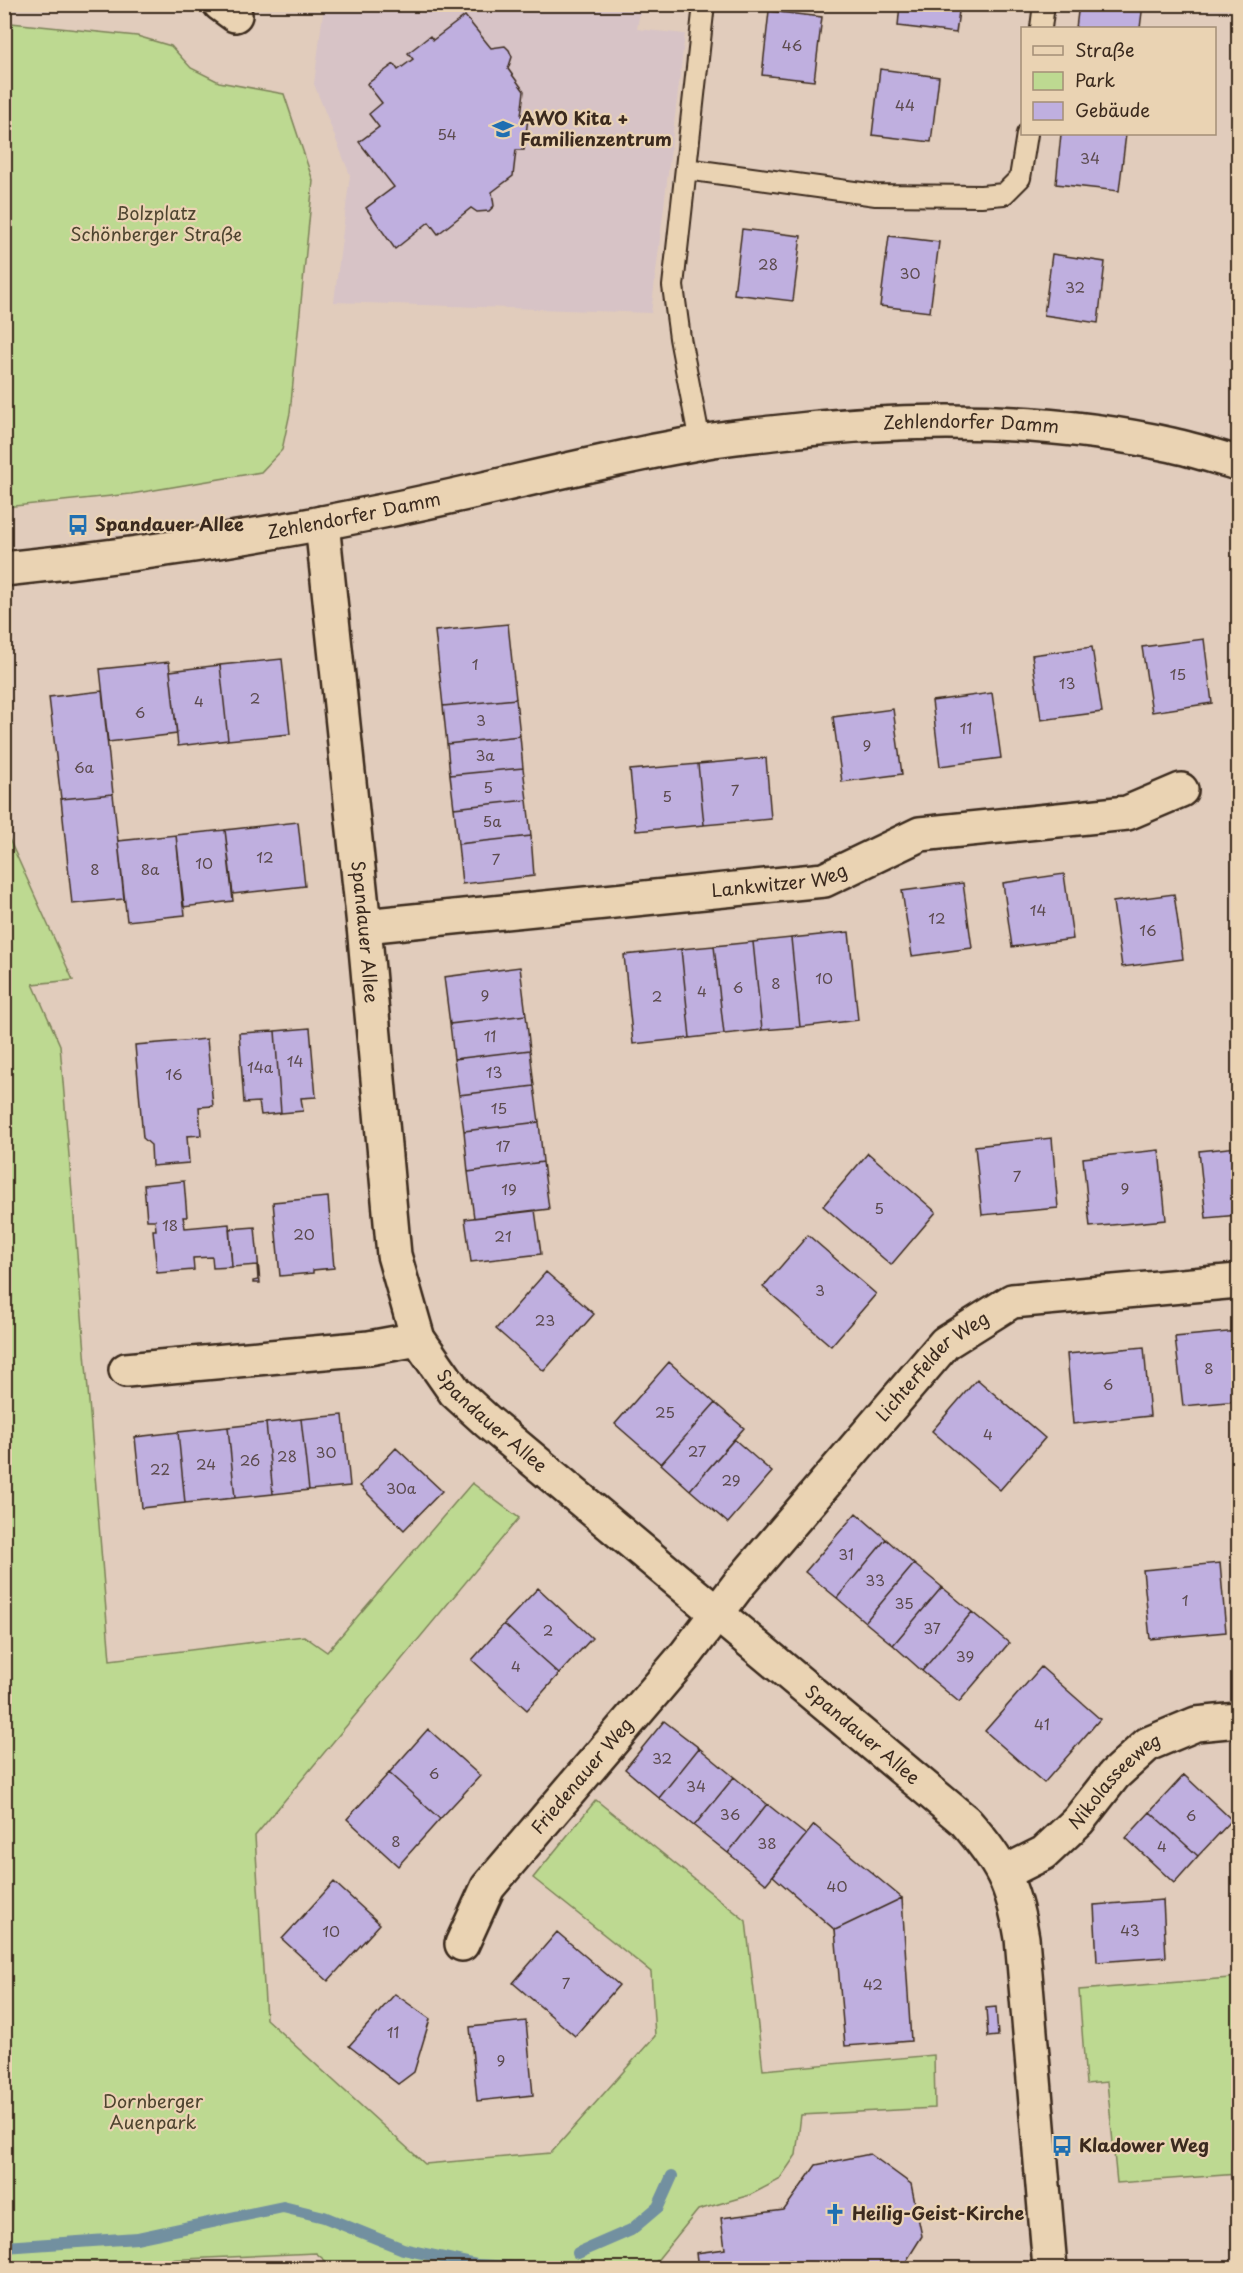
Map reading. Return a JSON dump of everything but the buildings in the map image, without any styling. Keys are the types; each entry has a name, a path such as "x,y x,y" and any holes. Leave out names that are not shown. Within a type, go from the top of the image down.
{"street":[{"name":"Zehlendorfer Damm","path":"4,568 172,550 465,494 598,462 700,442 879,422 970,421 1083,431 1171,445 1239,463"},
{"name":"Spandauer Allee","path":"322,523 364,926 394,1255 418,1339 455,1392 488,1422 965,1821 986,1845 1004,1873 1016,1904 1022,1938 1050,2268"},
{"name":"Lankwitzer Weg","path":"364,926 824,880 920,834 1127,813 1180,790"},
{"name":"Lichterfelder Weg","path":"716,1615 747,1575 945,1343 1011,1301 1239,1281"},
{"path":"126,1370 369,1348 418,1339"},
{"name":"Friedenauer Weg","path":"462,1944 488,1887 687,1653 716,1615"},
{"name":"Nikolasseeweg","path":"1004,1873 1044,1853 1078,1821 1114,1775 1148,1744 1196,1724 1239,1720"}],"lane":[{"path":"700,442 680,338 673,286 704,4"},
{"path":"1041,27 1044,4"},
{"path":"686,169 876,195 981,196 1004,194 1020,178 1027,135"}],"shaded area":[{"name":"AWO Kita + Familienzentrum","path":"324,5 641,5 637,29 685,34 651,313 334,302 350,175 314,84"}],"green space":[{"name":"Bolzplatz Schönberger Straße","path":"11,23 137,36 171,46 191,68 219,82 284,94 313,181 290,413 282,450 261,472 131,494 5,507 4,89"},
{"name":"Dornberger Auenpark","path":"4,828 73,980 33,984 60,1045 110,1660 304,1636 327,1652 472,1483 519,1518 255,1836 266,2019 425,2164 551,2153 655,2036 651,1972 533,1878 596,1800 746,1921 763,2070 934,2055 935,2108 801,2115 796,2155 779,2180 750,2195 698,2210 651,2268 334,2268 316,2253 5,2267"},
{"path":"1238,1965 1238,2174 1117,2183 1107,2082 1086,2084 1079,1990 1230,1978"}],"waterway":[{"path":"578,2253 631,2230 658,2207 672,2176"},
{"path":"4,2247 137,2238 283,2207 324,2217 403,2249 477,2265 530,2268"}],"place":[{"name":"AWO Kita + Familienzentrum","path":"503,129"},
{"name":"Spandauer Allee","path":"78,525"},
{"name":"Kladower Weg","path":"1062,2146"},
{"name":"Heilig-Geist-Kirche","path":"835,2214"}]}
